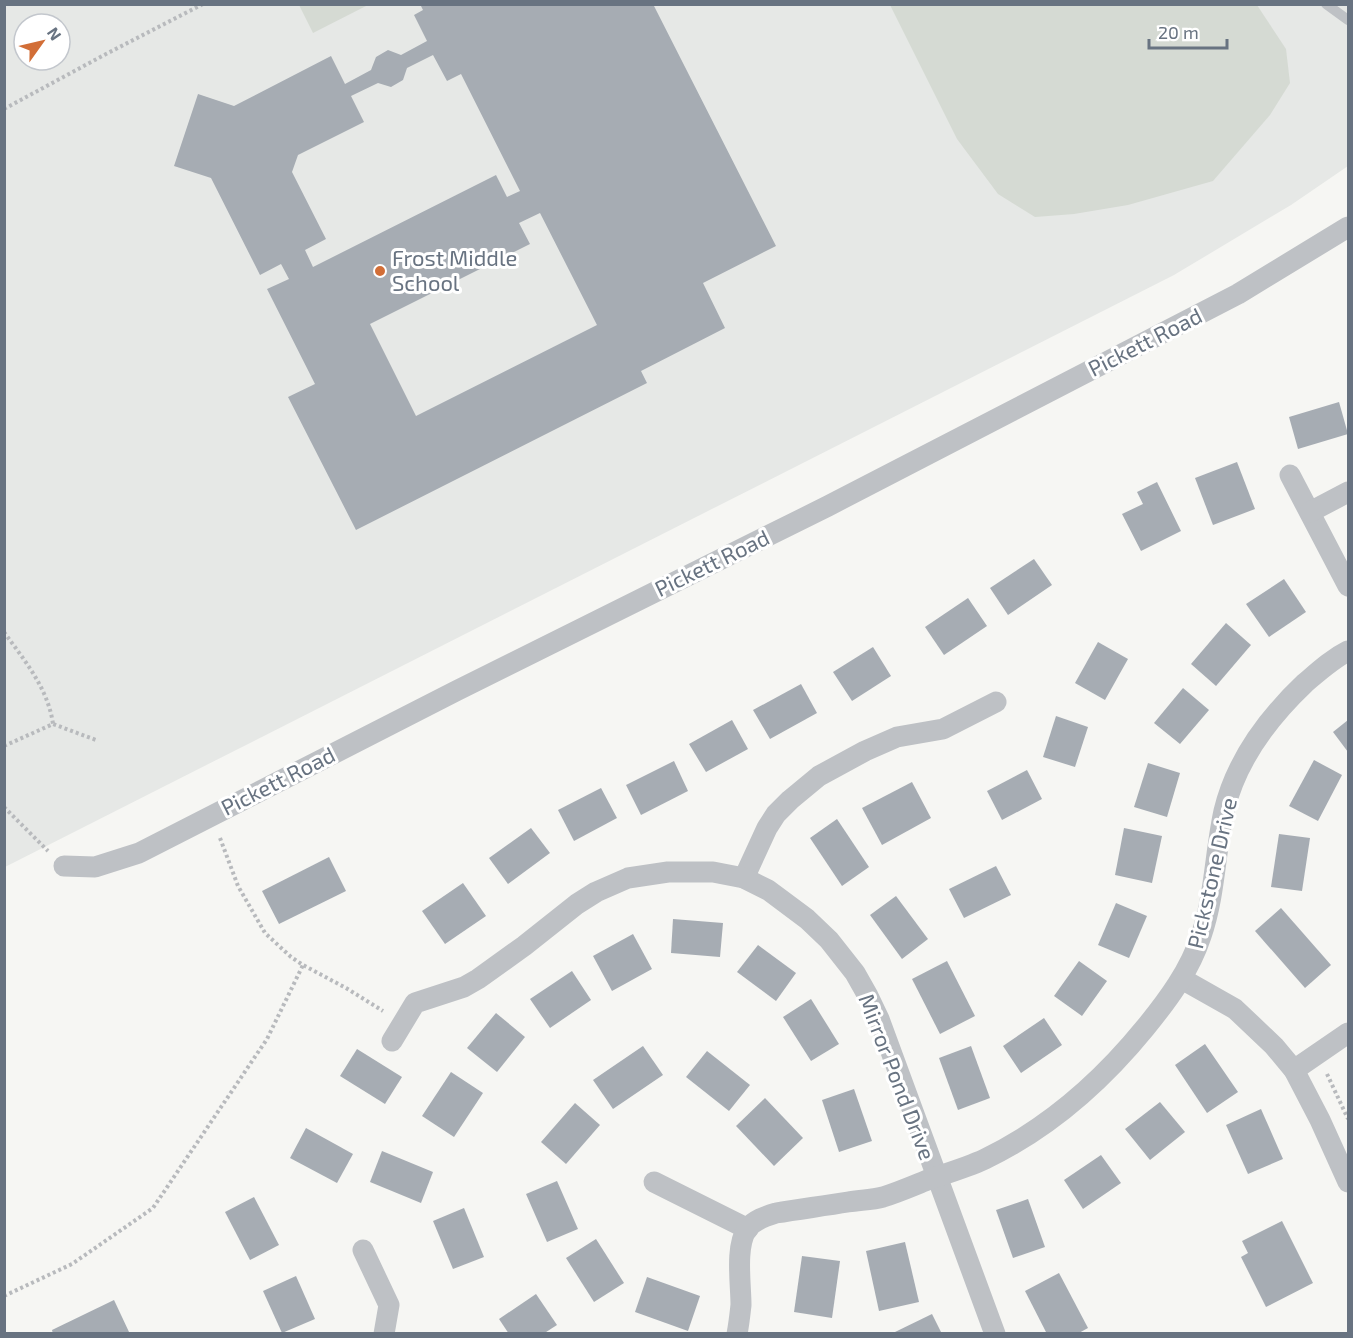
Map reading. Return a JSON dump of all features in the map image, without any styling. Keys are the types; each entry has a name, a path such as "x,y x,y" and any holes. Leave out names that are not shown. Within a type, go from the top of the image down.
{"street":[{"name":"Pickett Road","path":"64,866 95,867 139,853 818,511 1228,299 1348,227"},
{"path":"1290,475 1348,586"},
{"path":"1310,512 1348,492"},
{"name":"Pickstone Drive","path":"748,1229 757,1221 776,1213 883,1197 984,1160 1029,1134 1064,1110 1096,1083 1159,1012 1182,979 1201,936 1214,883 1224,811 1234,781 1248,752 1271,718 1286,701 1317,672 1348,651"},
{"path":"744,878 776,814 819,776 897,737 943,729 996,702"},
{"name":"Mirror Pond Drive","path":"397,1032 415,1003 464,987 478,979 596,892 628,878 668,872 713,872 744,878 768,891 807,919 830,940 855,972 879,1019 994,1334"},
{"path":"1182,979 1235,1009 1274,1046 1294,1070 1348,1182"},
{"path":"1294,1070 1348,1033"},
{"path":"654,1182 748,1229 740,1256 741,1306 737,1334"},
{"path":"363,1250 389,1305 384,1334"}],"lane":[{"path":"1326,4 1348,20"}],"path":[{"path":"4,109 203,4"},
{"path":"4,632 36,676 51,708 54,724"},
{"path":"4,746 54,724 96,740"},
{"path":"4,807 64,866"},
{"path":"211,815 238,886 265,933 291,957 346,988 397,1032"},
{"path":"4,1296 72,1264 153,1208 267,1040 303,965"},
{"path":"1330,1081 1348,1119"}],"shaded area":[{"path":"5,5 1348,5 1348,166 1291,205 1174,275 5,867"},
{"path":"299,5 368,5 313,33"},
{"path":"890,5 1257,5 1286,49 1290,83 1270,115 1213,181 1128,205 1074,214 1035,217 998,194 957,139"}],"building":[{"name":"Frost Middle School","path":"420,4 653,4 776,246 703,283 725,328 641,371 647,383 356,530 288,397 315,384 267,289 289,279 281,264 260,275 211,178 174,166 198,94 234,106 331,56 345,84 371,70 376,57 388,50 401,55 427,41 414,15 423,10","holes":["433,55 447,81 461,74 520,191 507,197 496,175 313,267 305,250 326,239 292,172 298,155 364,122 351,96 378,83 391,87 403,80 407,68","540,213 597,325 416,416 370,324 530,244 519,223"]},
{"path":"1339,402 1348,434 1298,449 1289,417"},
{"path":"1237,462 1255,509 1213,525 1195,478"},
{"path":"1157,482 1181,531 1141,551 1122,514 1143,504 1137,492"},
{"path":"1034,559 1052,585 1008,615 990,588"},
{"path":"1284,579 1306,612 1269,637 1246,604"},
{"path":"968,598 987,626 944,655 925,627"},
{"path":"1226,623 1251,645 1216,686 1191,664"},
{"path":"1098,642 1128,659 1105,700 1075,683"},
{"path":"873,647 891,676 852,701 833,672"},
{"path":"801,684 817,713 770,739 753,710"},
{"path":"1183,688 1209,710 1180,744 1154,723"},
{"path":"1056,716 1088,727 1075,767 1043,757"},
{"path":"732,720 748,749 706,772 689,744"},
{"path":"1348,720 1348,752 1333,732"},
{"path":"1314,760 1342,775 1318,821 1289,806"},
{"path":"674,761 688,791 641,815 626,785"},
{"path":"1148,763 1180,773 1167,817 1134,807"},
{"path":"1027,770 1042,799 1002,820 987,791"},
{"path":"912,782 931,818 882,845 862,808"},
{"path":"601,788 617,818 574,841 558,810"},
{"path":"837,819 869,867 842,886 810,838"},
{"path":"531,828 550,853 508,884 489,858"},
{"path":"1124,828 1162,836 1152,883 1115,875"},
{"path":"1279,834 1310,838 1302,891 1271,887"},
{"path":"329,857 346,891 279,924 262,891"},
{"path":"996,866 1011,895 964,918 949,889"},
{"path":"463,883 486,916 445,944 422,911"},
{"path":"896,896 928,939 902,959 870,915"},
{"path":"1116,903 1147,916 1129,958 1098,945"},
{"path":"1281,908 1331,965 1305,988 1255,931"},
{"path":"673,919 723,923 720,957 671,953"},
{"path":"633,934 652,969 612,991 593,956"},
{"path":"758,945 796,973 776,1001 737,972"},
{"path":"947,961 975,1016 940,1034 912,979"},
{"path":"1079,961 1107,981 1082,1016 1054,996"},
{"path":"572,971 591,1000 550,1028 530,999"},
{"path":"811,999 839,1044 811,1061 783,1017"},
{"path":"496,1013 525,1037 497,1072 467,1048"},
{"path":"1044,1018 1062,1045 1021,1073 1003,1046"},
{"path":"1205,1044 1238,1092 1207,1113 1175,1065"},
{"path":"643,1046 663,1075 613,1109 593,1080"},
{"path":"971,1046 990,1098 958,1110 939,1058"},
{"path":"357,1049 402,1077 385,1104 340,1076"},
{"path":"707,1051 750,1085 729,1111 686,1077"},
{"path":"451,1072 483,1093 454,1137 422,1116"},
{"path":"854,1089 872,1141 839,1152 822,1100"},
{"path":"765,1098 803,1138 774,1166 736,1126"},
{"path":"1160,1102 1185,1132 1150,1160 1125,1129"},
{"path":"575,1103 600,1125 566,1164 541,1142"},
{"path":"1261,1109 1283,1159 1248,1174 1226,1125"},
{"path":"306,1128 353,1154 337,1183 290,1158"},
{"path":"382,1151 433,1172 421,1203 370,1182"},
{"path":"1101,1155 1121,1183 1083,1209 1064,1180"},
{"path":"557,1181 578,1229 547,1242 526,1194"},
{"path":"254,1197 279,1245 250,1260 225,1212"},
{"path":"1028,1199 1045,1247 1013,1258 996,1210"},
{"path":"464,1208 484,1257 453,1269 433,1221"},
{"path":"1282,1221 1313,1283 1266,1307 1241,1257 1248,1253 1242,1241"},
{"path":"596,1239 624,1283 594,1302 566,1258"},
{"path":"905,1242 919,1302 879,1311 866,1251"},
{"path":"802,1256 840,1261 832,1318 794,1312"},
{"path":"1059,1273 1088,1328 1077,1334 1047,1334 1025,1291"},
{"path":"296,1276 315,1319 282,1333 263,1291"},
{"path":"647,1277 700,1296 688,1331 635,1312"},
{"path":"536,1294 557,1325 543,1334 509,1334 499,1319"},
{"path":"114,1300 129,1332 126,1334 53,1334 52,1330"},
{"path":"932,1314 942,1334 896,1334 895,1332"}],"place":[{"name":"Frost Middle School","path":"380,271"}]}
